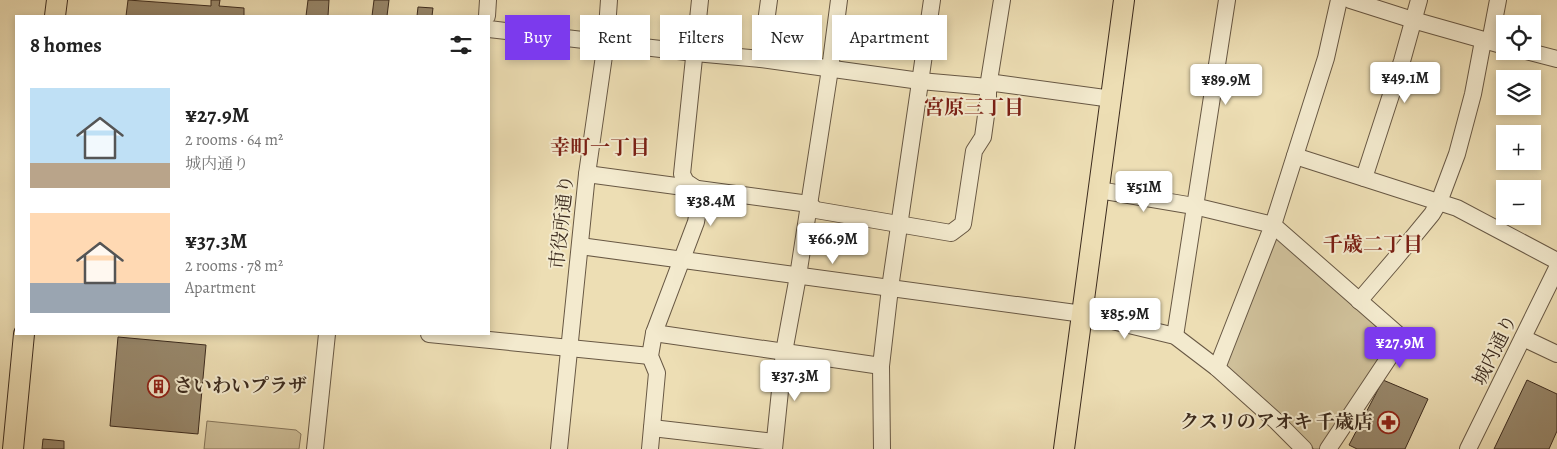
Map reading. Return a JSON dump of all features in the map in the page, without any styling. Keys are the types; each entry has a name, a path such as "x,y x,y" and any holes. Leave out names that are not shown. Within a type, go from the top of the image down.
{"main road":[{"path":"55,15 56,0"},
{"path":"1064,449 1124,0"},
{"path":"13,449 24,335"}],"street":[{"path":"487,15 488,0"},
{"name":"市役所通り","path":"609,15 610,0"},
{"path":"699,15 700,0"},
{"path":"767,15 769,0"},
{"path":"652,428 774,446 784,352 798,276 839,0"},
{"path":"882,449 881,366 890,288 932,0"},
{"path":"587,174 808,204 816,210 951,233 963,224 974,151 983,137 988,87 1002,0"},
{"path":"1176,336 1226,0"},
{"path":"1217,368 1273,225 1326,58 1339,0"},
{"path":"1350,0 1493,43"},
{"path":"1364,178 1402,61 1419,0"},
{"path":"1359,301 1414,237 1439,202 1457,154 1473,94 1493,43 1498,0"},
{"path":"490,29 580,39"},
{"path":"1541,55 1557,59"},
{"name":"市役所通り","path":"559,449 587,174 603,60"},
{"path":"650,449 657,373 650,356 654,334 696,222 700,199 695,188 686,182 682,174 694,60"},
{"path":"768,60 920,81 988,87 995,84 1112,99"},
{"path":"1295,156 1458,208 1557,261"},
{"path":"1099,190 1194,206 1273,225 1402,338 1328,449"},
{"path":"580,246 1083,314 1176,336 1217,368 1304,449"},
{"name":"城内通り","path":"1468,449 1557,268"},
{"path":"654,334 881,366"},
{"path":"315,449 326,335"},
{"path":"457,335 650,356"},
{"path":"1523,338 1557,354"}],"shaded area":[{"path":"1276,235 1392,341 1320,449 1314,449 1273,407 1224,364"},
{"path":"207,421 296,430 301,434 299,449 204,449"}],"building":[{"path":"128,0 211,6 211,0 220,0 219,6 244,8 244,15 126,15"},
{"path":"308,0 329,0 328,15 306,15"},
{"path":"374,0 389,0 387,15 372,15"},
{"path":"418,7 433,8 432,15 417,15"},
{"name":"さいわいプラザ","path":"118,337 206,345 198,434 110,426"},
{"name":"クスリのアオキ 千歳店","path":"1383,380 1428,399 1405,449 1357,449 1349,445"},
{"path":"1527,380 1557,394 1557,431 1549,449 1494,449"},
{"path":"43,439 64,441 64,449 42,449"}],"place":[{"name":"さいわいプラザ","path":"158,386"},
{"name":"クスリのアオキ 千歳店","path":"1389,422"}],"district":[{"name":"宮原三丁目","path":"974,107"},
{"name":"幸町一丁目","path":"600,147"},
{"name":"千歳二丁目","path":"1373,244"}]}
